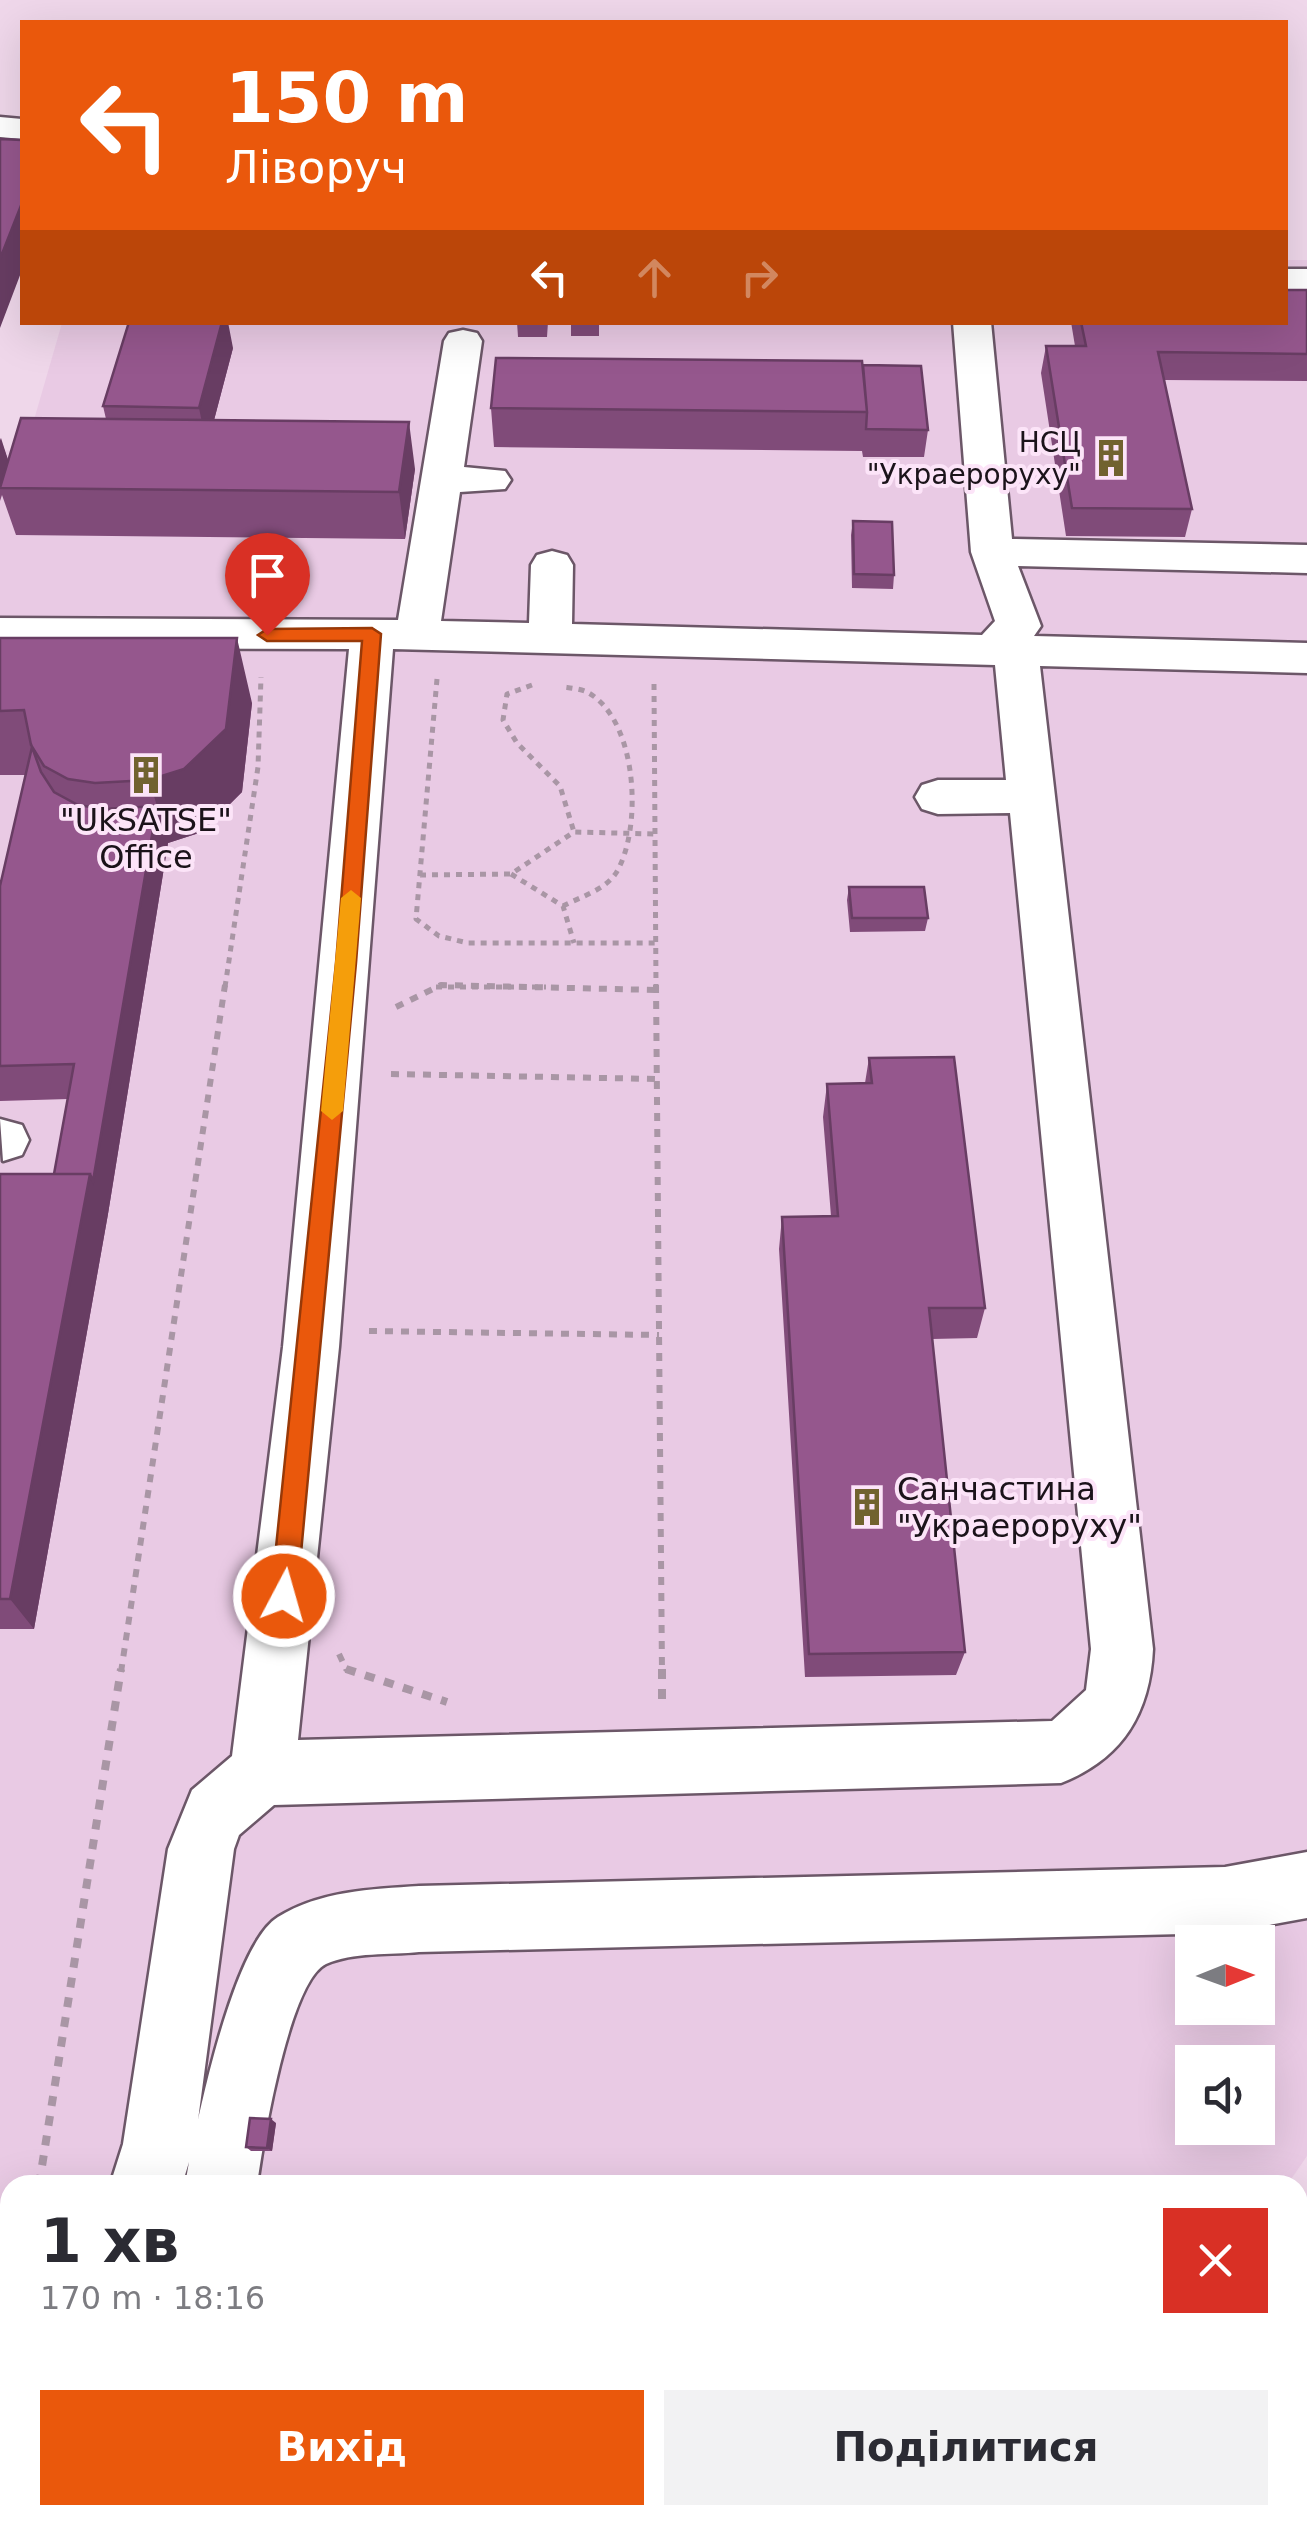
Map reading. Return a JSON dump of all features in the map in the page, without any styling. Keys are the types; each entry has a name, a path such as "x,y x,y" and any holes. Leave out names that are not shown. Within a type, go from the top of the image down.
{"lane":[{"path":"156,2171 201,1849 215,1813 262,1772 1061,1752 1087,1735 1113,1710 1121,1682 1122,1648 1016,652 1004,636 1019,626 992,552 972,325"},
{"path":"262,1772 280,1636 346,963 394,635 440,478 463,341"},
{"path":"440,478 492,480"},
{"path":"992,552 1307,559"},
{"path":"550,640 552,565"},
{"path":"0,633 394,635 1307,658"},
{"path":"938,796 1031,796"},
{"path":"222,2175 226,2142 270,1992 292,1947 321,1934 359,1924 419,1919 1224,1900 1307,1885"}],"path":[{"path":"41,2175 258,767 261,666"},
{"path":"654,668 662,1718"},
{"path":"447,672 436,680 416,919 439,936 468,944 656,943"},
{"path":"540,682 507,694 503,720 517,743 560,786 574,832"},
{"path":"556,686 588,692 616,724 634,780 632,833 615,876 563,906"},
{"path":"244,767 258,767"},
{"path":"510,874 574,832 656,834"},
{"path":"420,875 510,874 563,906 574,943"},
{"path":"394,1022 396,1005 441,985 656,990"},
{"path":"388,1094 391,1057"},
{"path":"390,1074 657,1079"},
{"path":"365,1312 363,1331 659,1335"},
{"path":"331,1638 346,1669 439,1701 458,1703"}],"shaded area":[{"path":"1288,260 1307,260 1307,2156 1294,2175 0,2175 0,450 25,451 61,325 1288,325"}],"building":[{"path":"0,139 20,140 20,208 0,259"},
{"name":"НСЦ \"Украероруху\"","path":"1288,290 1307,290 1307,354 1158,352 1192,509 1072,508 1046,346 1086,346 1082,325 1288,325"},
{"path":"128,325 221,325 199,408 103,406"},
{"path":"496,358 862,361 867,412 491,408"},
{"path":"863,365 921,366 928,430 866,429"},
{"path":"21,418 409,422 399,492 0,488"},
{"path":"853,521 892,522 894,575 854,574"},
{"path":"0,638 237,638 226,729 184,769 149,780 95,783 68,779 44,766 31,745 24,710 0,711"},
{"path":"32,747 54,792 78,805 104,809 157,806 93,1181 90,1174 54,1174 74,1064 0,1066 0,886"},
{"path":"849,887 924,887 928,918 852,918"},
{"name":"Санчастина \"Украероруху\"","path":"954,1057 985,1308 929,1308 965,1652 809,1654 782,1217 838,1216 827,1084 872,1083 869,1058"},
{"path":"0,1174 90,1174 10,1599 0,1599"},
{"path":"250,2118 271,2119 267,2148 246,2147"}],"slow traffic":[{"path":"332,1111 351,898"}],"place":[{"name":"НСЦ \"Украероруху\"","path":"1111,458"},
{"name":"\"UkSATSE\" Office","path":"146,775"},
{"name":"Санчастина \"Украероруху\"","path":"867,1507"}],"route":[{"path":"267,635 372,634 346,963 284,1596"}]}
